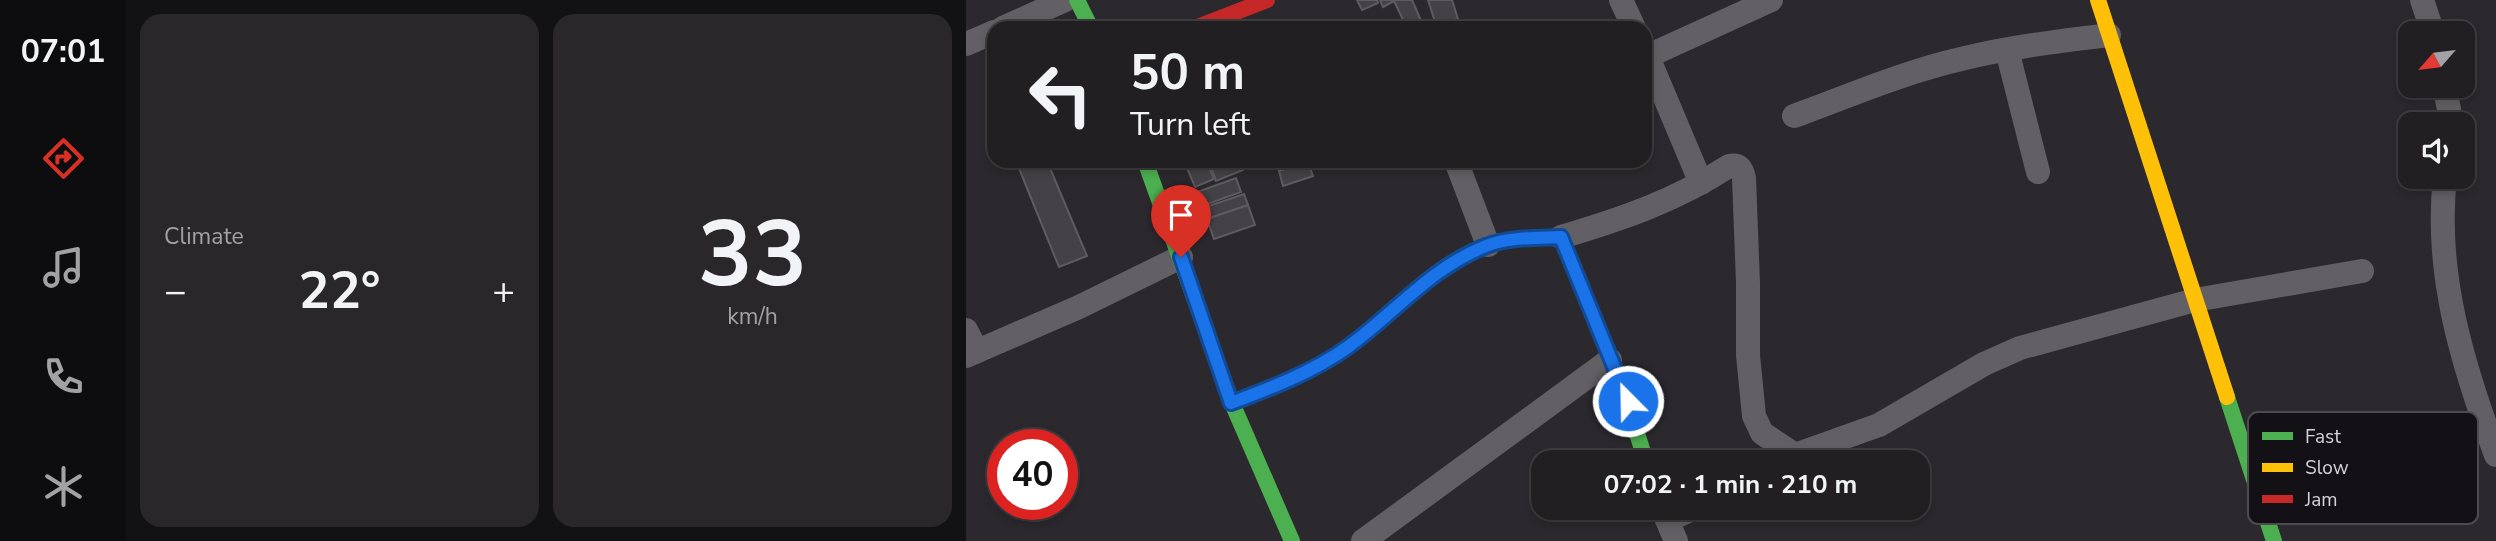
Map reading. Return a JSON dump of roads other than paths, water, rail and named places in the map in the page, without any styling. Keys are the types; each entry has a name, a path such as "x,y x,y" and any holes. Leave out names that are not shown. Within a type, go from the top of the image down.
{"street":[{"path":"1018,21 1065,0"},
{"path":"1077,0 1088,21"},
{"path":"1213,21 1267,0"},
{"path":"1621,0 1631,21"},
{"path":"1652,50 1771,0"},
{"path":"2098,0 2248,462"},
{"path":"2422,0 2429,21"},
{"path":"966,44 987,35"},
{"path":"1794,116 1947,63 2007,50 2109,35"},
{"path":"2007,50 2038,172"},
{"path":"1652,67 1701,183"},
{"path":"1231,403 1307,371 1346,349 1414,290 1447,266 1488,245 1522,239 1561,237 1627,218 1671,200 1729,166 1737,166 1742,173 1748,283 1748,355 1754,416 1762,433 1780,450"},
{"path":"1148,168 1231,403 1292,541"},
{"path":"1459,168 1488,245"},
{"path":"2444,189 2442,208 2446,270 2456,334 2473,391 2494,443"},
{"path":"1561,237 1628,401 1642,450"},
{"path":"970,346 1079,307 1181,257"},
{"path":"1810,450 1879,425 1984,363 2020,348 2195,300 2362,271"},
{"path":"1363,541 1610,360"},
{"path":"2268,524 2274,541"}]}
